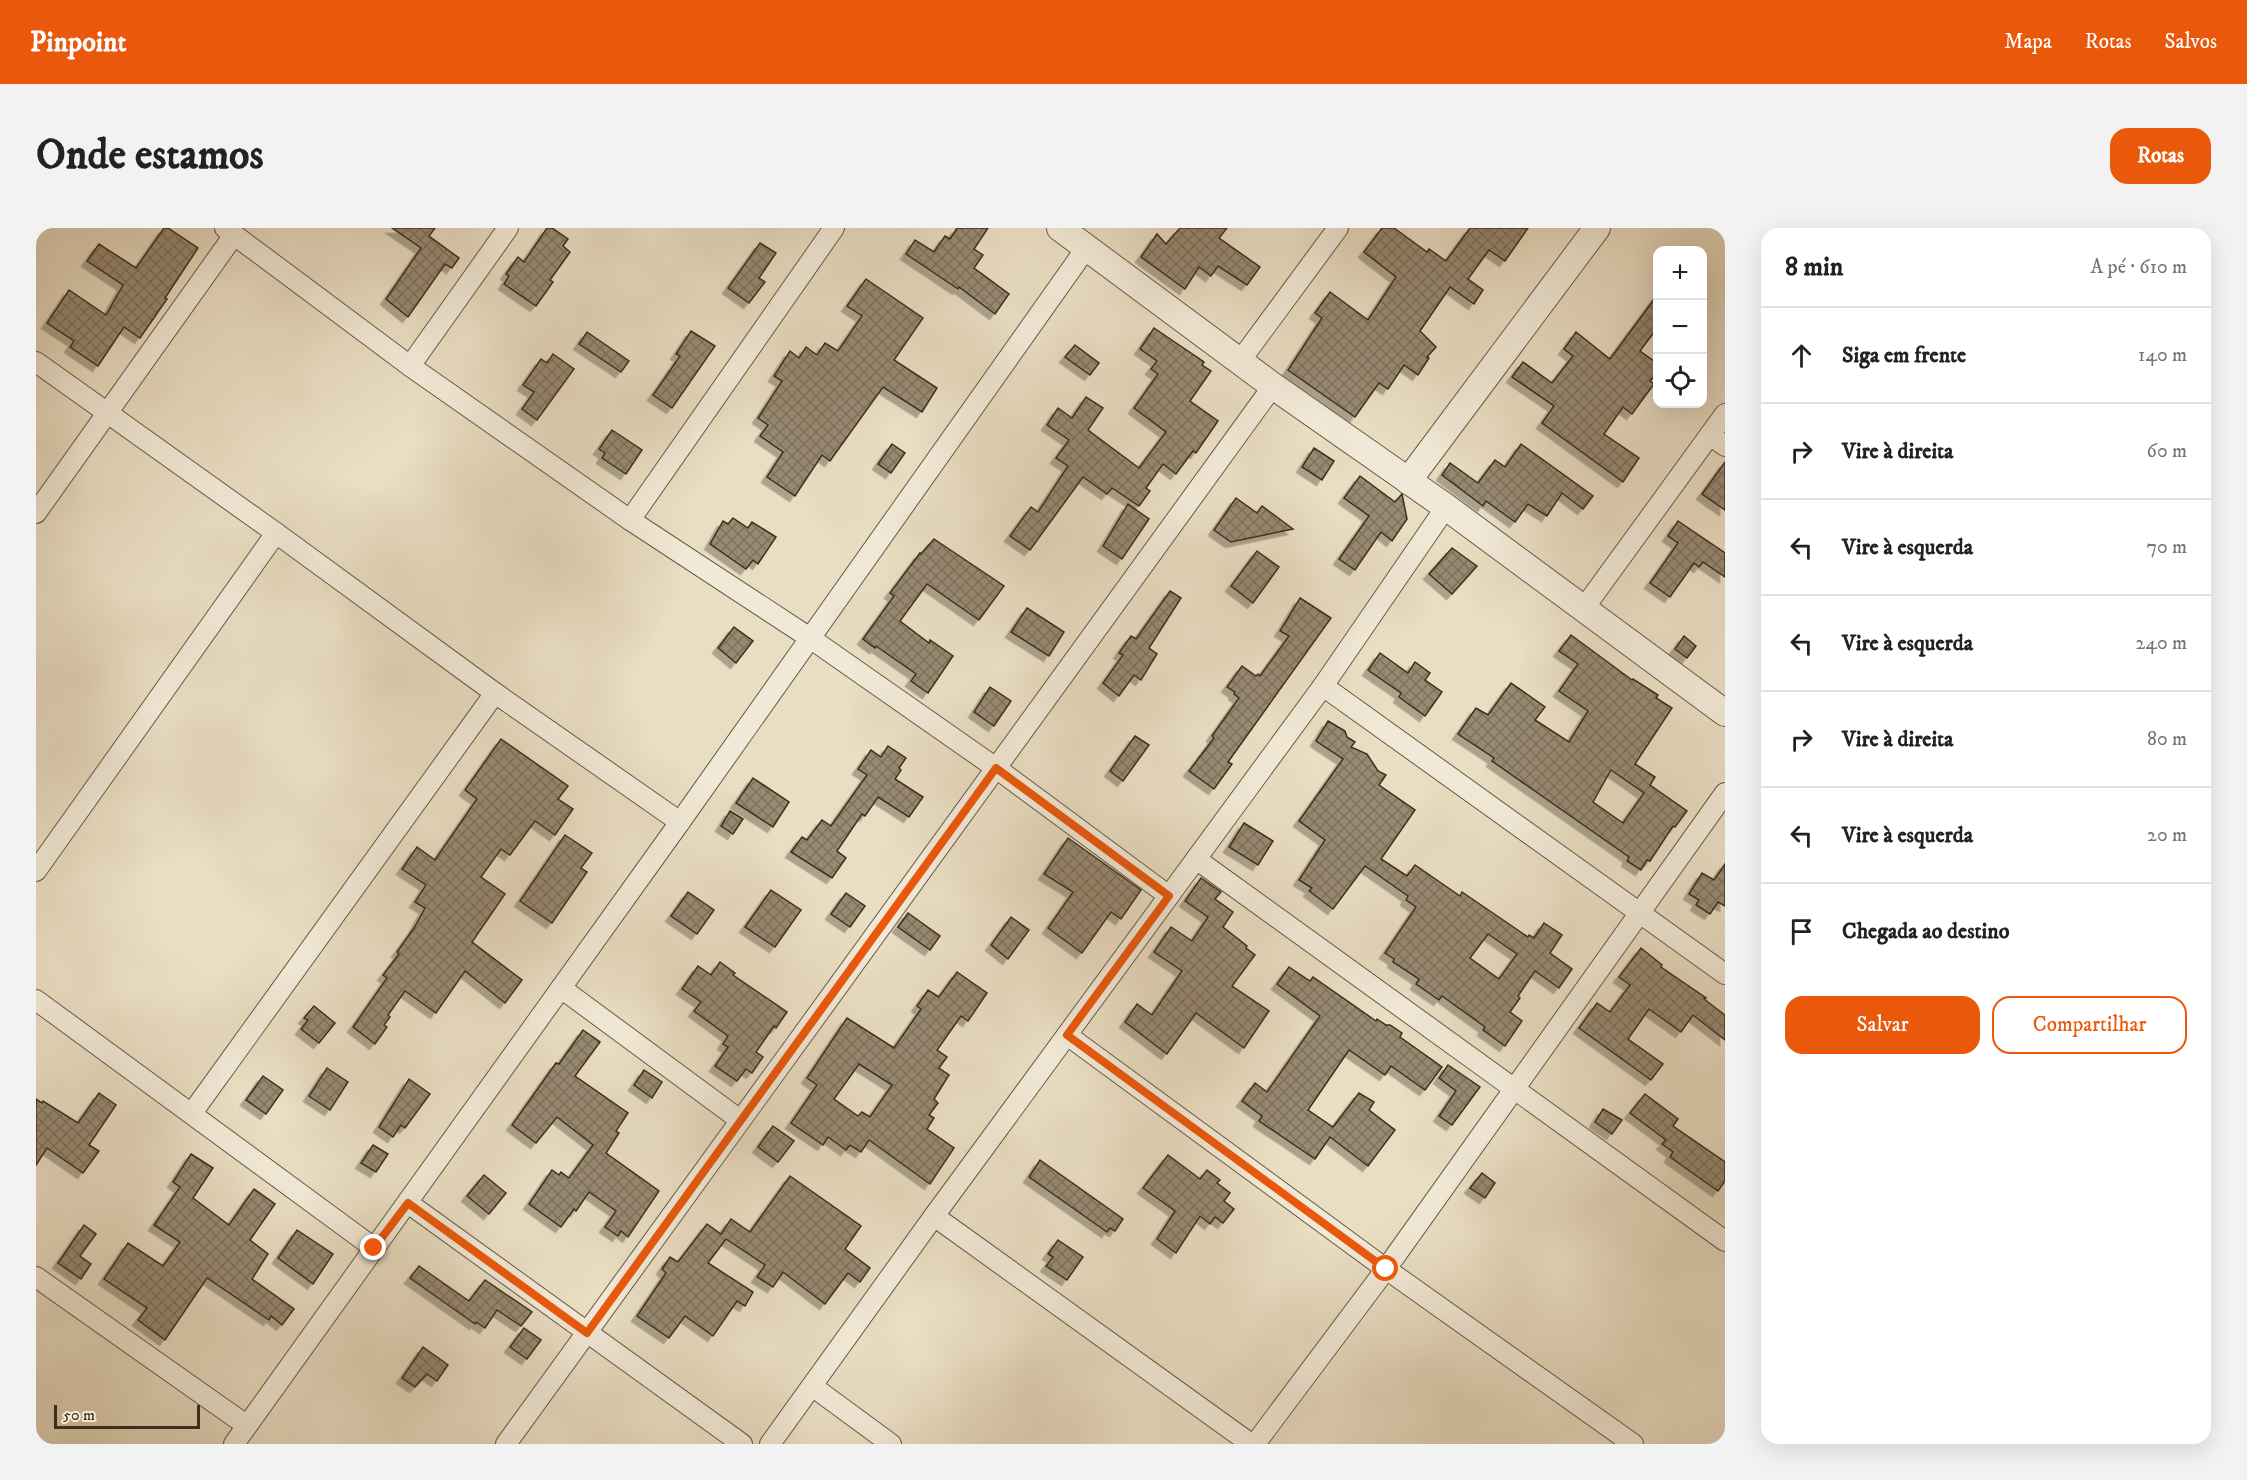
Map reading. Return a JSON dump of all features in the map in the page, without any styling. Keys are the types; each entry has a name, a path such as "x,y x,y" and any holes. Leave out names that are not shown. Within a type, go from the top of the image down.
{"street":[{"path":"410,366 508,228"},
{"path":"630,520 834,228"},
{"path":"1240,361 1338,228"},
{"path":"1408,482 1597,228"},
{"path":"36,513 107,414 229,231 410,366 630,520 810,638 996,768 1169,896"},
{"path":"234,1444 810,638 1076,235 1273,386 1446,507 1725,713"},
{"path":"36,362 495,693 680,822"},
{"path":"506,1444 1273,386"},
{"path":"1584,608 1718,440 1725,414"},
{"path":"771,1444 934,1216 1323,686 1446,507"},
{"path":"36,871 276,533"},
{"path":"1323,686 1725,974"},
{"path":"192,1113 495,693"},
{"path":"934,1216 1253,1444 1386,1269 1725,793"},
{"path":"1196,859 1725,1241"},
{"path":"561,988 740,1120"},
{"path":"36,1000 374,1248"},
{"path":"1067,1035 1356,1236"},
{"path":"1067,1035 1386,1269 1632,1444"},
{"path":"408,1203 742,1444"},
{"path":"36,1276 246,1425"},
{"path":"812,1386 891,1444"}],"building":[{"path":"164,228 168,228 198,248 140,338 124,327 98,366 70,347 74,341 47,323 69,290 106,315 123,285 87,261 99,244 136,268"},
{"path":"392,228 435,228 429,236 459,258 452,268 445,264 408,317 386,299 421,248"},
{"path":"547,228 552,228 568,239 563,246 570,252 550,280 553,282 536,306 504,284 509,276 506,274 518,257 524,262"},
{"path":"957,228 988,228 974,249 983,255 974,268 1009,294 995,314 959,287 958,289 906,254 915,240 934,252 945,236 950,239"},
{"path":"1180,228 1227,228 1219,238 1260,267 1247,285 1218,266 1211,276 1199,267 1185,289 1141,257 1157,234 1166,244"},
{"path":"1382,228 1394,228 1427,252 1429,249 1446,261 1470,228 1528,228 1505,261 1489,250 1468,279 1483,290 1474,304 1450,287 1420,331 1436,347 1427,357 1429,358 1418,375 1404,365 1388,389 1379,383 1355,417 1288,370 1322,318 1315,313 1330,292 1368,320 1396,277 1364,252"},
{"path":"760,243 776,253 759,278 765,282 749,303 728,288"},
{"path":"866,279 923,318 894,360 937,388 922,412 883,387 830,461 822,455 795,496 767,477 783,452 760,436 768,425 758,418 782,381 774,376 790,351 799,358 806,347 817,355 825,343 838,351 862,316 847,306"},
{"path":"1653,301 1653,334 1640,351 1653,360 1653,378 1650,381 1653,385 1632,414 1623,407 1604,434 1639,458 1623,482 1542,423 1554,406 1512,377 1523,362 1552,383 1573,356 1564,349 1576,332 1610,359"},
{"path":"1154,328 1204,362 1202,365 1211,371 1190,401 1218,421 1196,453 1193,451 1176,474 1163,464 1146,488 1150,491 1139,506 1112,488 1107,494 1083,477 1030,550 1010,536 1031,507 1038,512 1068,466 1056,458 1069,440 1047,425 1058,408 1072,418 1086,397 1103,408 1088,430 1139,468 1166,432 1134,408 1158,374 1151,369 1157,361 1140,349"},
{"path":"691,331 715,346 672,408 653,395 680,356 676,354"},
{"path":"587,332 629,361 621,372 579,344"},
{"path":"1075,345 1099,363 1090,375 1065,357"},
{"path":"553,354 574,369 537,420 522,409 534,392 523,385 541,359 547,363"},
{"path":"612,430 642,450 626,474 602,458 605,453 599,449"},
{"path":"892,444 905,453 891,473 878,464"},
{"path":"1521,444 1593,496 1583,509 1562,493 1547,516 1528,504 1515,522 1486,501 1483,506 1442,475 1450,463 1478,483 1495,460 1505,467"},
{"path":"1314,448 1334,461 1322,480 1302,467"},
{"path":"1725,462 1725,510 1702,494"},
{"path":"1360,476 1395,502 1402,494 1407,519 1392,541 1381,532 1355,570 1339,559 1369,516 1344,498"},
{"path":"1236,498 1257,513 1262,506 1293,529 1231,542 1214,530"},
{"path":"1128,504 1149,519 1122,559 1103,546"},
{"path":"733,518 748,528 752,522 776,537 758,564 753,560 746,569 710,544 723,521 728,524"},
{"path":"1678,521 1725,553 1725,577 1703,562 1699,567 1694,563 1670,597 1650,583 1678,543 1668,536"},
{"path":"934,539 1004,586 979,620 927,584 900,621 929,643 930,640 953,656 928,693 911,681 916,674 863,639 894,596 890,593 920,553"},
{"path":"1452,548 1477,566 1452,594 1429,574"},
{"path":"1257,551 1279,567 1253,603 1231,586"},
{"path":"1170,591 1181,598 1149,648 1157,654 1141,680 1134,675 1119,696 1103,683 1123,655 1119,653 1131,636 1136,639"},
{"path":"1300,598 1331,618 1228,762 1232,764 1214,789 1189,771 1214,738 1212,736 1239,698 1227,687 1242,666 1256,676 1258,674 1260,676 1289,636 1280,631"},
{"path":"1027,608 1064,632 1049,656 1011,632"},
{"path":"734,627 753,641 736,663 718,648"},
{"path":"1571,635 1632,680 1658,695 1656,698 1672,708 1635,764 1655,777 1650,785 1687,811 1675,827 1673,826 1650,861 1647,860 1641,870 1627,861 1629,857 1492,761 1494,758 1458,734 1476,708 1488,715 1511,683 1545,707 1535,720 1569,742 1588,711 1559,691 1578,664 1559,651","holes":["1611,770 1644,793 1623,823 1593,802"]},
{"path":"1684,636 1696,646 1687,658 1675,649"},
{"path":"1380,653 1408,673 1415,662 1430,673 1425,680 1442,692 1425,716 1399,697 1401,693 1368,670"},
{"path":"990,687 1011,701 994,726 974,712"},
{"path":"1328,721 1345,731 1347,737 1355,742 1351,747 1367,754 1378,771 1386,775 1379,785 1415,810 1381,859 1407,876 1415,865 1460,896 1462,892 1528,937 1529,935 1534,938 1544,923 1562,935 1550,953 1572,969 1559,988 1535,971 1510,1012 1522,1021 1505,1046 1483,1030 1485,1027 1442,996 1439,1000 1416,984 1419,979 1393,962 1394,959 1385,953 1416,907 1406,900 1408,896 1365,866 1333,909 1309,891 1312,888 1299,880 1325,840 1299,821 1343,759 1316,741","holes":["1488,934 1517,954 1499,979 1470,958"]},
{"path":"1135,736 1149,745 1123,781 1110,771"},
{"path":"501,739 568,786 558,799 573,809 555,835 535,821 510,855 501,849 481,877 505,894 472,942 522,980 505,1003 465,971 436,1013 405,991 388,1015 390,1017 384,1025 387,1027 375,1044 353,1027 387,978 383,975 399,954 397,952 425,908 415,902 426,885 402,869 417,847 435,860 477,799 465,790"},
{"path":"888,746 906,758 895,779 923,797 909,817 878,797 865,816 862,814 837,851 846,858 832,878 791,852 802,837 807,840 822,820 831,826 867,775 858,769 871,750 881,757"},
{"path":"753,778 789,802 773,827 736,803"},
{"path":"730,811 743,819 733,834 721,826"},
{"path":"1244,823 1273,841 1258,865 1229,847"},
{"path":"565,835 592,853 581,868 587,872 552,923 520,901"},
{"path":"1068,838 1141,890 1121,919 1111,912 1082,953 1048,928 1073,892 1044,874"},
{"path":"1725,864 1725,906 1718,902 1710,914 1696,905 1699,900 1689,894 1702,873 1714,880"},
{"path":"1201,878 1221,892 1215,899 1233,912 1223,927 1255,955 1232,986 1269,1011 1244,1048 1196,1013 1167,1054 1125,1022 1137,1004 1152,1015 1182,971 1154,952 1171,927 1192,941 1208,917 1185,901"},
{"path":"771,890 801,910 775,947 745,927"},
{"path":"688,892 714,910 697,934 671,916"},
{"path":"846,893 865,906 850,927 831,914"},
{"path":"908,913 940,936 930,950 898,927"},
{"path":"1011,917 1029,930 1008,959 991,945"},
{"path":"1641,948 1662,965 1661,967 1706,998 1704,999 1725,1015 1725,1040 1693,1015 1681,1032 1649,1009 1628,1039 1663,1064 1651,1080 1579,1028 1597,1003 1610,1012 1630,985 1619,977"},
{"path":"720,962 735,973 733,975 787,1012 756,1052 763,1057 752,1073 746,1069 737,1081 715,1066 728,1047 723,1044 728,1036 694,1011 701,1002 682,989 698,966 711,975"},
{"path":"1289,967 1310,981 1313,977 1376,1021 1377,1019 1390,1025 1402,1033 1400,1037 1442,1067 1425,1090 1391,1066 1385,1075 1349,1050 1308,1110 1333,1127 1359,1093 1374,1102 1369,1110 1395,1130 1368,1166 1330,1137 1315,1159 1259,1121 1262,1116 1242,1101 1255,1083 1267,1092 1320,1016 1277,984"},
{"path":"957,972 987,993 968,1021 961,1016 937,1050 947,1057 939,1068 949,1075 934,1099 938,1103 929,1115 934,1118 927,1129 954,1148 930,1184 869,1140 861,1152 850,1145 846,1150 828,1137 823,1145 791,1123 817,1085 807,1078 847,1018 894,1048 921,1009 917,1006 928,990 939,997","holes":["859,1064 892,1085 870,1117 862,1112 858,1116 834,1099"]},
{"path":"314,1006 335,1023 319,1043 301,1029 308,1020 304,1018"},
{"path":"583,1030 600,1042 575,1076 628,1113 616,1131 619,1133 606,1153 659,1191 628,1237 621,1231 618,1236 605,1227 616,1211 589,1192 561,1227 529,1204 552,1170 559,1175 561,1172 569,1178 593,1145 557,1117 536,1143 512,1125 556,1063 559,1064"},
{"path":"1448,1065 1480,1087 1452,1125 1439,1116 1456,1091 1439,1078"},
{"path":"327,1068 348,1082 330,1110 309,1096"},
{"path":"644,1070 662,1082 652,1098 634,1085"},
{"path":"263,1076 283,1090 266,1114 246,1100"},
{"path":"409,1079 430,1094 405,1128 401,1125 393,1137 379,1127"},
{"path":"99,1093 116,1105 89,1145 99,1151 83,1173 47,1148 36,1165 36,1099 78,1123"},
{"path":"1645,1094 1678,1119 1673,1126 1725,1162 1725,1181 1718,1191 1670,1157 1673,1152 1662,1144 1666,1140 1630,1113"},
{"path":"1603,1109 1622,1120 1612,1134 1595,1122"},
{"path":"773,1126 794,1141 778,1162 758,1147"},
{"path":"373,1145 388,1154 376,1172 361,1163"},
{"path":"191,1154 213,1168 193,1198 229,1225 254,1189 275,1204 250,1240 268,1254 252,1279 294,1309 282,1325 271,1316 269,1320 207,1278 165,1340 138,1320 147,1308 104,1279 128,1243 163,1266 180,1242 154,1225 180,1187 173,1182"},
{"path":"1168,1155 1200,1179 1207,1170 1220,1180 1217,1183 1230,1193 1224,1201 1234,1209 1223,1223 1215,1217 1210,1224 1200,1216 1176,1253 1157,1239 1175,1211 1143,1188"},
{"path":"1040,1160 1123,1219 1115,1231 1110,1228 1107,1232 1029,1177"},
{"path":"1482,1173 1495,1183 1485,1198 1470,1188"},
{"path":"484,1175 506,1193 489,1214 467,1196"},
{"path":"790,1176 861,1226 845,1249 870,1268 860,1282 848,1273 825,1304 783,1272 773,1287 757,1277 765,1265 726,1239 708,1263 753,1292 745,1306 737,1301 713,1336 685,1316 669,1338 637,1316 666,1273 662,1269 670,1257 678,1262 707,1224 721,1234 731,1219 750,1232"},
{"path":"84,1225 96,1234 80,1256 91,1264 81,1279 58,1263"},
{"path":"297,1230 333,1254 313,1284 278,1258"},
{"path":"1058,1240 1083,1257 1067,1280 1046,1266 1053,1257 1048,1254"},
{"path":"419,1266 469,1301 485,1280 532,1312 521,1326 497,1310 485,1328 476,1322 475,1324 410,1278"},
{"path":"524,1328 541,1340 527,1359 510,1347"},
{"path":"423,1347 448,1365 437,1381 427,1374 415,1387 402,1378"}],"route":[{"path":"374,1248 408,1203 587,1333 996,768 1169,896 1067,1035 1386,1269"}]}
